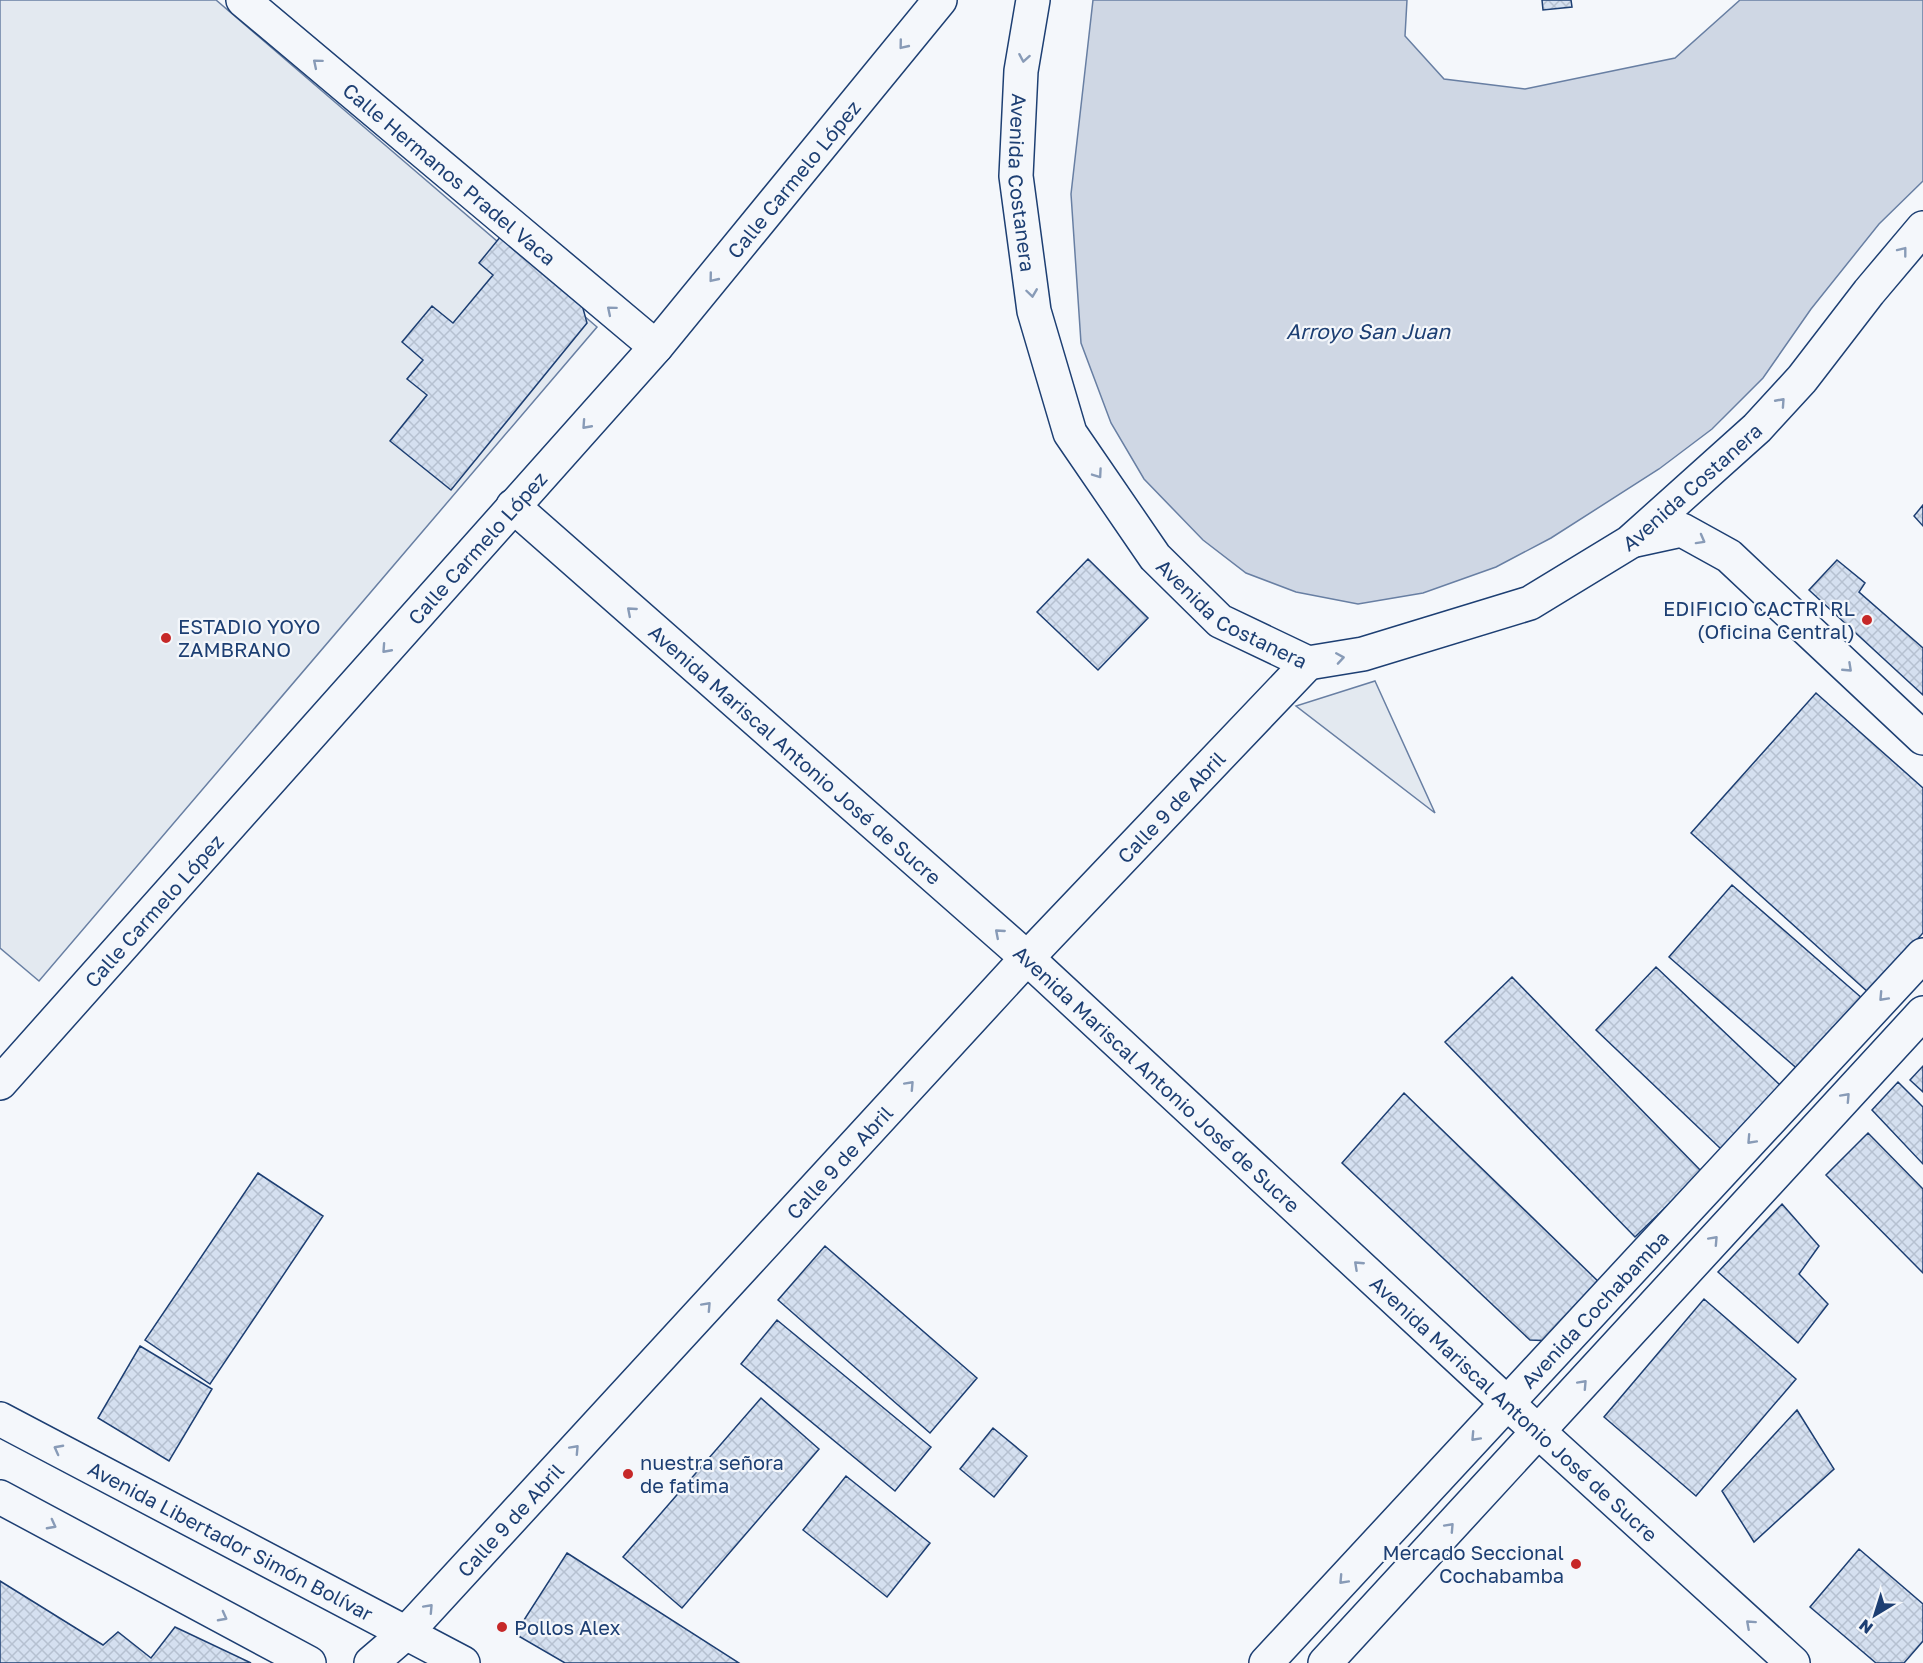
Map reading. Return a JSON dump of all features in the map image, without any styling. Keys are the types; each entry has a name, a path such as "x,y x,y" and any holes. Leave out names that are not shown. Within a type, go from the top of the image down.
{"street":[{"name":"Calle Hermanos Pradel Vaca","path":"243,0 656,347"},
{"name":"Calle Carmelo López","path":"0,1083 656,347 940,0"},
{"name":"Avenida Costanera","path":"1033,0 1021,71 1016,176 1034,311 1070,433 1155,557 1220,621 1308,663 1363,654 1530,603 1630,542 1757,428 1802,379 1869,292 1923,228"},
{"name":"Avenida Mariscal Antonio José de Sucre","path":"513,506 1027,958 1507,1403 1793,1663"},
{"path":"1630,542 1682,530 1729,556 1923,738"},
{"name":"Calle 9 de Abril","path":"371,1663 406,1633 1027,958 1308,663"},
{"name":"Avenida Cochabamba","path":"1266,1663 1923,954"},
{"name":"Avenida Cochabamba","path":"1325,1663 1923,1013"},
{"name":"Avenida Libertador Simón Bolívar","path":"0,1419 463,1663"},
{"path":"0,1497 309,1663"}],"shaded area":[{"name":"ESTADIO YOYO ZAMBRANO","path":"0,0 216,0 597,327 39,981 0,948"},
{"path":"1375,681 1435,813 1296,706"}],"water":[{"name":"Arroyo San Juan","path":"1093,0 1407,0 1405,36 1444,79 1525,89 1675,58 1740,0 1923,0 1923,181 1879,224 1811,309 1763,378 1712,429 1659,469 1551,538 1496,567 1423,593 1358,604 1296,592 1246,573 1203,540 1144,479 1111,423 1081,343 1071,194"}],"building":[{"path":"1542,0 1571,0 1572,7 1543,10"},
{"path":"501,236 581,301 587,323 451,490 390,441 427,395 407,379 423,360 402,342 432,306 453,323 493,275 479,263"},
{"path":"1923,505 1923,526 1914,516"},
{"path":"1088,559 1148,618 1098,670 1037,612"},
{"name":"EDIFICIO CACTRI RL (Oficina Central)","path":"1837,560 1865,583 1859,592 1923,648 1923,695 1809,590"},
{"path":"1816,693 1923,788 1923,933 1869,993 1691,833"},
{"path":"1732,885 1863,999 1801,1072 1669,957"},
{"path":"1656,967 1781,1086 1721,1149 1596,1030"},
{"path":"1512,977 1702,1172 1635,1237 1445,1042"},
{"path":"1923,1066 1923,1092 1910,1080"},
{"path":"1898,1082 1923,1107 1923,1164 1872,1110"},
{"path":"1404,1093 1605,1288 1554,1341 1530,1340 1342,1163"},
{"path":"1868,1133 1923,1189 1923,1273 1826,1175"},
{"path":"258,1173 323,1216 210,1384 145,1340"},
{"path":"1782,1204 1819,1246 1799,1274 1828,1304 1798,1343 1718,1272"},
{"path":"825,1246 977,1378 930,1433 778,1300"},
{"path":"1704,1299 1796,1379 1696,1496 1604,1417"},
{"path":"777,1320 931,1447 895,1491 741,1364"},
{"path":"140,1346 212,1389 169,1461 98,1418"},
{"path":"761,1398 819,1449 682,1608 623,1557"},
{"path":"1797,1410 1834,1469 1754,1542 1722,1491"},
{"path":"993,1428 1027,1456 994,1497 960,1469"},
{"path":"846,1476 930,1543 887,1597 803,1530"},
{"path":"1859,1549 1923,1604 1923,1641 1904,1663 1876,1663 1810,1607"},
{"path":"567,1553 739,1663 565,1663 515,1634"},
{"path":"0,1581 103,1645 118,1632 151,1658 175,1627 251,1663 0,1663"}],"place":[{"name":"EDIFICIO CACTRI RL (Oficina Central)","path":"1867,620"},
{"name":"ESTADIO YOYO ZAMBRANO","path":"166,638"},
{"name":"nuestra señora de fatima","path":"628,1474"},
{"name":"Mercado Seccional Cochabamba","path":"1576,1564"},
{"name":"Pollos Alex","path":"502,1627"}]}
